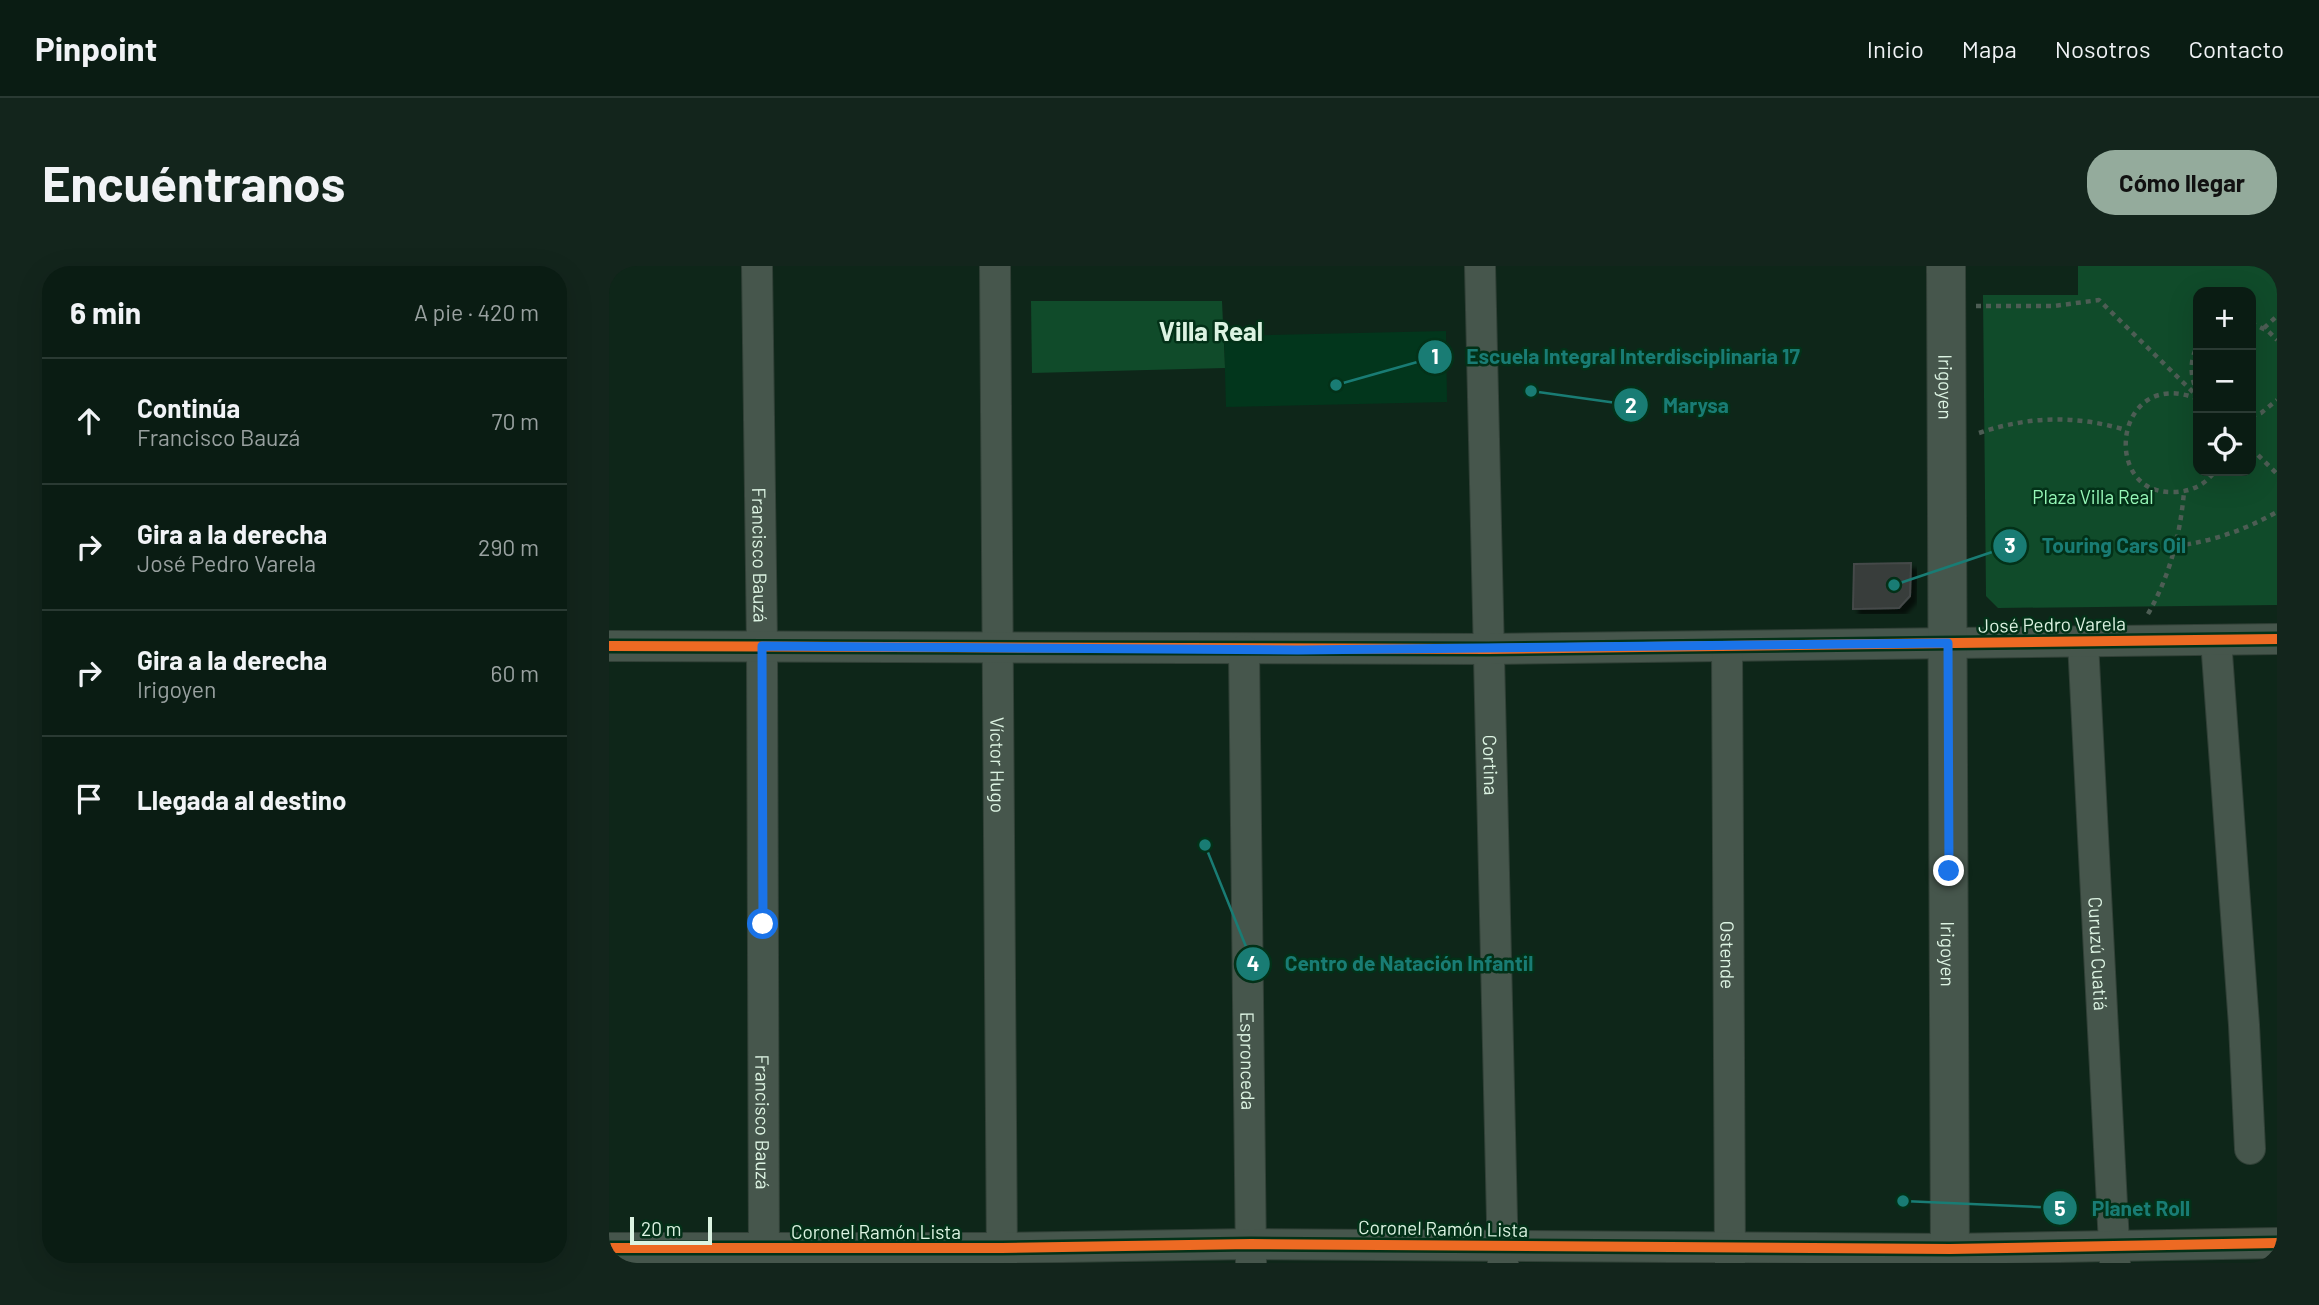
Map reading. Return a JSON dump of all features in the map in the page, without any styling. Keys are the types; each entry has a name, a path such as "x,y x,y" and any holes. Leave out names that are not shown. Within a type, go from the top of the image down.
{"street":[{"name":"Francisco Bauzá","path":"757,266 765,1256"},
{"name":"Víctor Hugo","path":"995,266 1002,1255"},
{"name":"Cortina","path":"1480,266 1503,1255"},
{"name":"Irigoyen","path":"1945,266 1950,1256"},
{"name":"José Pedro Varela","path":"609,646 1488,649 2277,639"},
{"path":"2216,640 2244,1025 2250,1149"},
{"name":"Curuzú Cuatiá","path":"2083,642 2114,1255"},
{"name":"Ostende","path":"1727,647 1730,1255"},
{"name":"Espronceda","path":"1244,650 1251,1253"},
{"name":"Coronel Ramón Lista","path":"609,1248 765,1256 1251,1253 1950,1256 2114,1255 2277,1243"}],"path":[{"path":"1945,306 2054,306 2099,300 2193,392"},
{"path":"2263,328 2277,316"},
{"path":"2256,325 2277,340"},
{"path":"2193,358 2193,383"},
{"path":"2193,396 2168,393 2154,397 2142,405 2131,416 2124,444 2133,471 2143,482 2156,489 2170,493 2184,492 2198,487 2210,476"},
{"path":"2256,414 2277,400"},
{"path":"1946,445 1996,428 2062,418 2104,423 2126,430"},
{"path":"2256,453 2277,474"},
{"path":"2133,641 2163,584 2176,546 2184,492"},
{"path":"2176,546 2229,535 2277,512"}],"shaded area":[{"path":"1446,331 1447,402 1226,407 1224,336"}],"green space":[{"name":"Plaza Villa Real","path":"2078,266 2277,266 2277,605 1998,608 1986,596 1983,295 2078,295"},
{"path":"1031,301 1222,301 1225,368 1032,373"}],"building":[{"path":"1911,563 1910,596 1899,608 1853,609 1854,564"}],"cycle path":[{"path":"609,646 1488,649 2277,639"},
{"path":"609,1248 1002,1248 1251,1244 1950,1249 2277,1243"}],"place":[{"name":"Escuela Integral Interdisciplinaria 17","path":"1336,385"},
{"name":"Marysa","path":"1531,391"},
{"name":"Touring Cars Oil","path":"1894,585"},
{"name":"Centro de Natación Infantil","path":"1205,845"},
{"name":"Planet Roll","path":"1903,1201"}],"district":[{"name":"Villa Real","path":"1211,330"}],"route":[{"path":"763,924 762,646 1298,650 1948,643 1949,871"}]}
